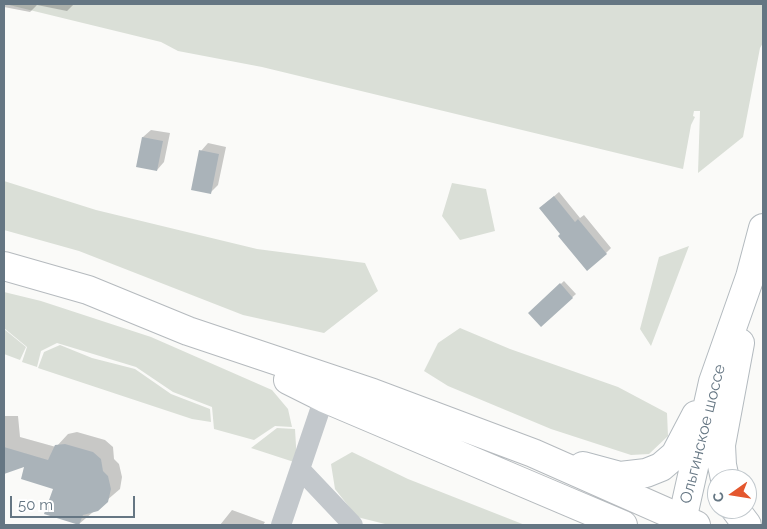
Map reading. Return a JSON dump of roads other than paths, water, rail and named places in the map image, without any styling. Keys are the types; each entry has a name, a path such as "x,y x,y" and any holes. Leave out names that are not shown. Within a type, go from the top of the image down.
{"main road":[{"name":"Ольгинское шоссе","path":"686,523 713,382 750,277 763,228"},
{"path":"4,266 88,290 188,330 373,394 533,453 686,523"},
{"path":"723,469 721,445 733,386 750,277"},
{"path":"188,330 324,398 623,525"},
{"path":"533,453 620,476 646,474 661,467 675,455 713,382"}],"street":[{"path":"281,525 324,398"},
{"path":"300,469 353,525"}]}
